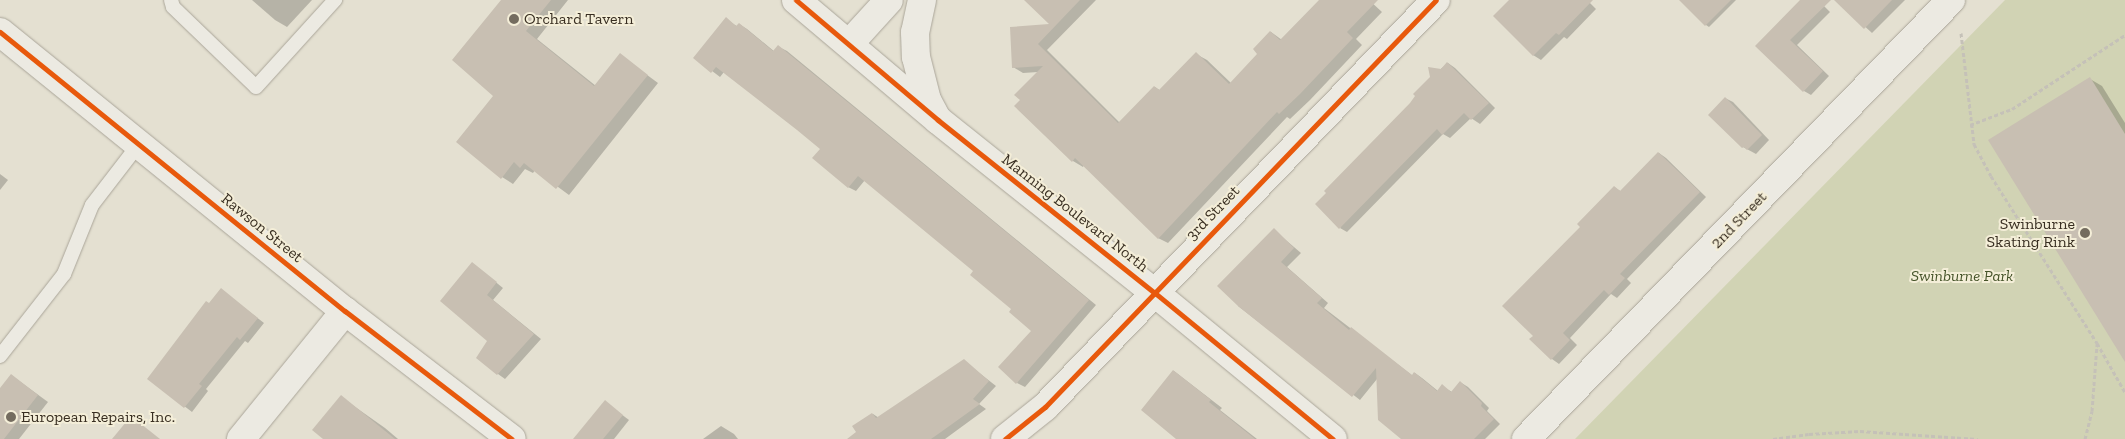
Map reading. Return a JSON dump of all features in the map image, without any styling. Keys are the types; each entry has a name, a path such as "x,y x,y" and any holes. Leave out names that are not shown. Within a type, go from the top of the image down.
{"street":[{"name":"Manning Boulevard North","path":"796,0 938,120 1155,293 1333,439"},
{"path":"849,44 889,0"},
{"name":"Manning Boulevard North","path":"922,0 915,32 916,57 927,100 938,120"},
{"name":"3rd Street","path":"1005,439 1045,407 1436,0"},
{"name":"2nd Street","path":"1526,439 1951,0"},
{"name":"Rawson Street","path":"2,38 138,144 345,311 512,439"},
{"path":"242,439 345,311"}],"lane":[{"path":"171,0 172,7 256,87 335,0"},
{"path":"0,356 64,274 92,205 138,144"}],"path":[{"path":"1960,32 1970,125 1974,144 1990,176 2097,343 2125,392"},
{"path":"1970,125 2012,108 2125,35"},
{"path":"2085,439 2092,411 2097,343"},
{"path":"1774,439 1809,434 1860,431 1978,439"}],"green space":[{"name":"Swinburne Park","path":"2005,0 2125,0 2125,439 1575,439"}],"building":[{"path":"501,0 551,0 526,31 594,86 620,53 648,75 556,189 524,163 520,168 514,162 501,179 456,142 493,96 452,60"},
{"path":"1024,0 1080,0 1038,44 1118,123 1154,86 1159,90 1196,52 1229,84 1257,54 1253,49 1270,31 1280,40 1319,0 1378,0 1347,32 1353,38 1300,94 1279,114 1277,112 1158,239 1075,158 1072,162 1014,106 1020,100 1014,95 1043,66 1012,68 1010,27 1049,24"},
{"path":"1509,0 1593,0 1559,35 1556,33 1533,56 1493,16"},
{"path":"1679,0 1731,0 1705,26"},
{"path":"1800,0 1831,0 1790,40 1823,71 1803,92 1755,46"},
{"path":"1834,0 1892,0 1864,29"},
{"path":"726,17 736,26 739,23 773,51 778,45 1089,300 1016,384 998,367 1031,331 1009,312 1011,309 970,275 973,271 858,176 848,188 812,158 820,149 716,67 711,73 693,58"},
{"path":"1447,62 1489,103 1471,120 1464,113 1442,135 1437,129 1339,229 1315,204 1326,193 1324,191 1410,103 1415,96 1413,94 1430,77 1428,67 1441,69"},
{"name":"Swinburne Skating Rink","path":"2090,77 2125,134 2125,362 1988,140"},
{"path":"1725,97 1762,135 1747,150 1744,147 1742,148 1708,115"},
{"path":"1658,152 1700,192 1620,274 1625,278 1609,295 1604,290 1563,333 1570,340 1551,360 1529,339 1533,336 1502,306 1580,227 1577,224 1614,186 1620,191"},
{"path":"1274,228 1294,248 1281,262 1322,298 1317,303 1349,330 1351,327 1412,375 1414,372 1437,391 1442,384 1451,392 1460,381 1482,403 1481,406 1494,419 1474,439 1401,439 1378,420 1376,368 1352,397 1238,306 1217,286"},
{"path":"472,262 497,282 487,295 534,334 497,375 476,358 487,341 440,301"},
{"path":"221,288 258,318 240,340 237,337 199,384 202,386 184,408 147,379 206,301 209,303"},
{"path":"964,359 989,381 973,399 980,404 931,439 847,439 856,432 852,426 872,413 876,418"},
{"path":"1173,370 1211,400 1209,402 1255,439 1176,439 1141,410"},
{"name":"European Repairs, Inc.","path":"11,374 38,395 4,439 0,439 0,388"},
{"path":"341,395 395,439 323,439 312,430"},
{"path":"605,400 623,415 603,439 573,439"},
{"path":"131,416 160,439 112,439"}],"cycle path":[{"path":"796,0 938,120 1155,293 1333,439"},
{"path":"1005,439 1045,407 1436,0"},
{"path":"0,32 345,311 512,439"}],"place":[{"name":"Orchard Tavern","path":"514,19"},
{"name":"Swinburne Skating Rink","path":"2085,233"},
{"name":"European Repairs, Inc.","path":"11,417"}]}
